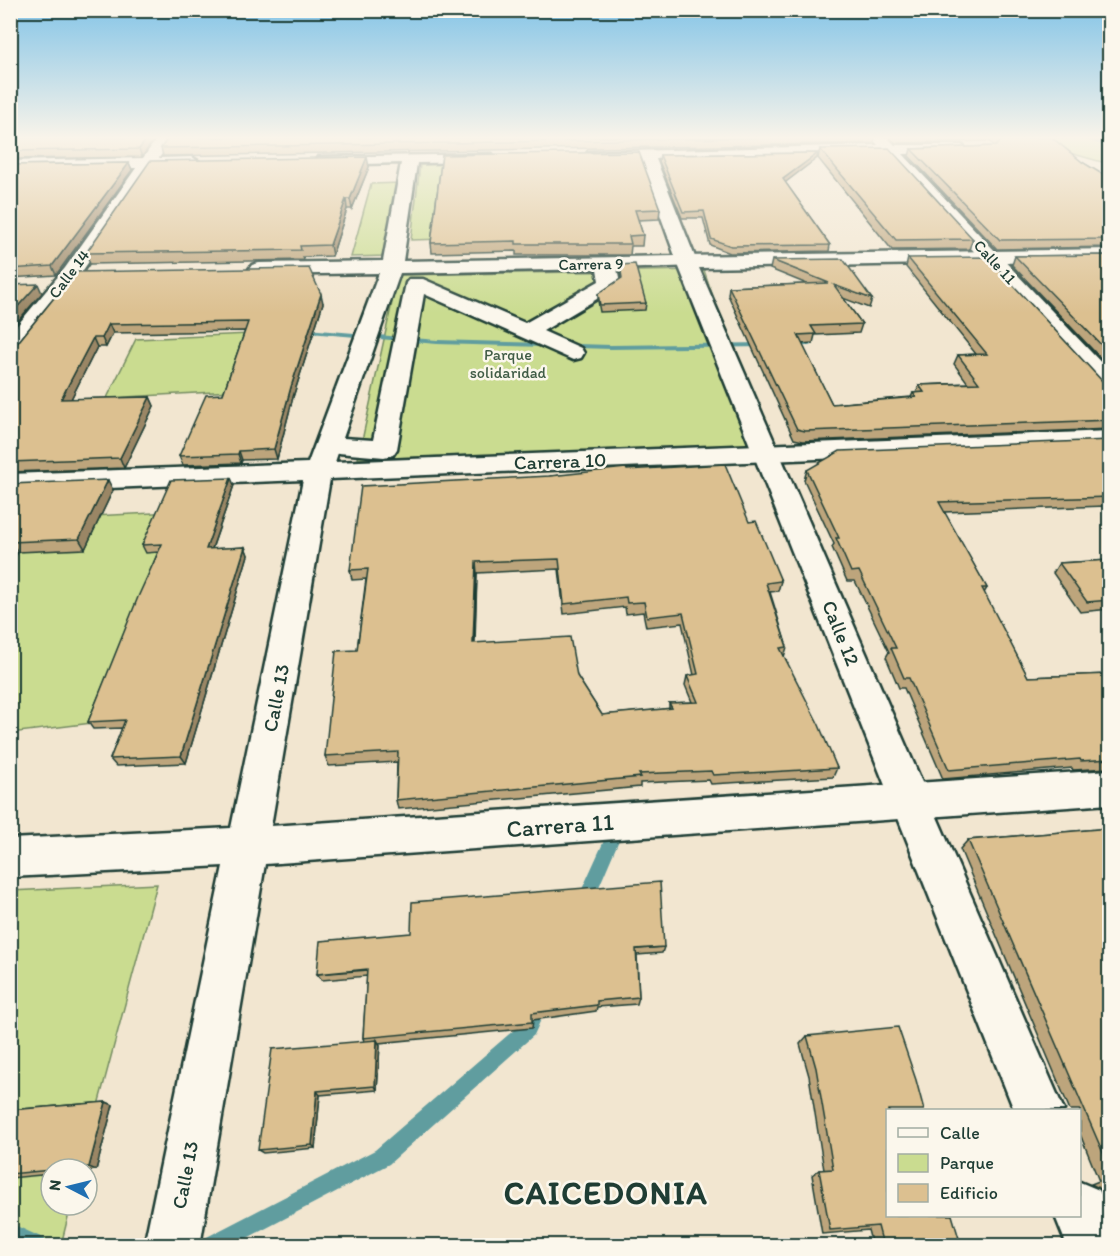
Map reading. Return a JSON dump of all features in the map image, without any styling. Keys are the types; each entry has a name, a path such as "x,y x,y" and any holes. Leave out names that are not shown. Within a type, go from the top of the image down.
{"street":[{"name":"Calle 14","path":"10,349 68,277 126,196"},
{"name":"Calle 13","path":"172,1245 323,458 392,266 393,196"},
{"name":"Calle 12","path":"665,196 687,262 1039,1109"},
{"name":"Calle 11","path":"934,196 1110,387"},
{"name":"Carrera 9","path":"238,269 1110,255"},
{"path":"526,332 610,283 606,264"},
{"path":"42,284 96,271"},
{"path":"323,458 384,448 416,283 573,352"},
{"name":"Carrera 10","path":"10,483 323,458 767,453 1110,439"},
{"name":"Carrera 11","path":"10,858 248,846 1110,787"},
{"path":"1081,1211 1095,1245"}],"green space":[{"path":"368,196 398,196 386,256 351,257"},
{"path":"416,196 447,196 444,239 411,240"},
{"name":"Parque solidaridad","path":"704,270 764,446 358,459 398,275"},
{"path":"250,334 232,391 107,398 136,339"},
{"path":"174,512 116,720 11,733 10,520"},
{"path":"157,884 84,1157 39,1157 39,1217 68,1217 61,1245 11,1245 10,891"}],"building":[{"path":"10,196 105,196 52,266 10,269"},
{"path":"126,196 351,196 350,199 346,199 330,245 300,246 301,250 86,253"},
{"path":"437,196 655,196 660,209 635,210 643,235 629,236 631,244 516,244 516,241 431,243"},
{"path":"676,196 795,196 830,245 731,246 711,239 704,211 683,212"},
{"path":"859,196 933,196 973,239 896,240"},
{"path":"957,196 1110,196 1110,239 1000,240"},
{"path":"1110,255 1110,354 1015,256"},
{"path":"987,257 1105,384 1110,385 1110,420 805,431 797,429 729,287 829,283 772,260 843,259 872,299 834,285 862,324 811,326 816,334 798,335 832,404 916,397 913,393 924,392 919,385 979,383 958,355 987,354 908,258"},
{"path":"635,264 646,303 600,305 598,294 622,278 620,265"},
{"path":"309,268 321,294 274,449 239,451 238,454 179,456 206,395 223,394 248,322 109,324 102,338 93,338 61,399 150,397 120,458 10,462 10,347 15,346 75,272"},
{"path":"38,284 10,315 10,285"},
{"path":"1110,440 1110,497 939,502 987,588 982,588 1028,677 1110,674 1110,759 1081,761 1080,759 949,770 909,678 904,678 891,648 896,648 859,571 851,572 836,538 839,538 807,470 840,451"},
{"path":"725,464 749,522 756,521 781,581 766,583 787,647 780,648 819,725 837,768 713,775 711,771 639,774 641,777 396,800 398,752 325,756 336,651 357,650 368,569 350,570 361,486 550,476 626,468 627,470","holes":["559,559 564,604 626,597 627,603 644,602 647,617 683,613 698,674 687,676 698,702 669,703 672,708 602,715 577,676 570,637 473,643 476,562"]},
{"path":"231,478 206,549 245,547 181,756 110,759 125,720 88,722 138,597 162,544 142,545 171,480"},
{"path":"108,480 79,539 10,543 10,484"},
{"path":"1110,560 1110,600 1087,602 1059,563"},
{"path":"1110,828 1110,1169 968,840"},
{"path":"660,882 664,947 636,949 639,997 597,1001 597,1005 532,1013 532,1022 363,1038 367,969 317,974 320,941 411,933 412,902"},
{"path":"898,1027 924,1109 886,1109 886,1217 953,1217 961,1245 883,1245 878,1226 830,1230 819,1170 833,1169 816,1068 807,1036"},
{"path":"377,1040 375,1086 317,1091 312,1145 258,1150 272,1049"},
{"path":"106,1102 92,1157 39,1157 39,1171 10,1174 10,1110"}],"waterway":[{"path":"10,266 78,274"},
{"path":"298,330 437,342 611,347 766,345"},
{"path":"787,344 809,344"},
{"path":"584,903 618,826"},
{"path":"210,1246 382,1157 528,1029 534,1015"},
{"path":"10,1233 38,1246"}],"district":[{"name":"CAICEDONIA","path":"606,1193"}]}
